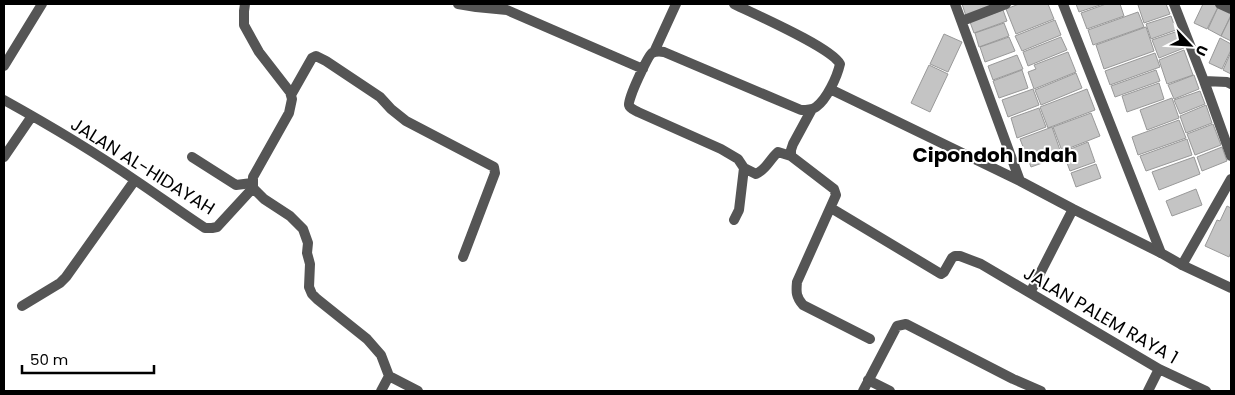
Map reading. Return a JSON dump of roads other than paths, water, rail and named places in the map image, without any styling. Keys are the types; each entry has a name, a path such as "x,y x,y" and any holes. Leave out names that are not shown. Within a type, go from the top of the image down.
{"street":[{"path":"4,66 42,4"},
{"path":"245,4 244,25 259,52 291,95"},
{"path":"458,4 507,10 643,69"},
{"path":"676,4 654,52 650,55 643,69 628,104 631,108 721,149 738,159 744,168 756,174 763,170 778,152 791,156 834,189 836,196 797,282 796,293 803,305 870,339"},
{"path":"654,52 658,51 672,56 801,110 812,109 817,106 830,89 840,64 838,61 809,41 734,4"},
{"path":"955,4 1020,181"},
{"path":"962,21 1006,4"},
{"path":"1063,4 1161,252"},
{"path":"1174,4 1231,156"},
{"path":"1220,4 1231,9"},
{"name":"JALAN AL-HIDAYAH","path":"4,100 135,180 205,228 212,228 217,227 252,186 253,177 289,113 291,95 312,58 316,56 380,97 406,121 494,167 495,173 463,257"},
{"path":"1204,80 1231,84"},
{"path":"830,89 1020,181 1231,288"},
{"path":"791,156 793,144 812,109"},
{"path":"4,157 32,116"},
{"path":"192,158 236,185 252,186 264,199 290,216 303,229 308,243 310,264 309,287 312,294 367,339 381,355 389,376 418,391"},
{"path":"734,220 739,210 744,168"},
{"path":"1182,264 1231,179"},
{"path":"22,306 60,283 66,277 135,180"},
{"name":"JALAN PALEM RAYA 1","path":"831,208 941,274 955,256 981,264 1159,368 1206,391"},
{"path":"1030,293 1072,209"},
{"path":"862,391 896,326 906,324 1013,379 1041,391"},
{"path":"1148,391 1159,368"},
{"path":"381,391 389,376"},
{"path":"868,380 890,391"}],"district":[{"name":"Cipondoh Indah","path":"995,155"}]}
